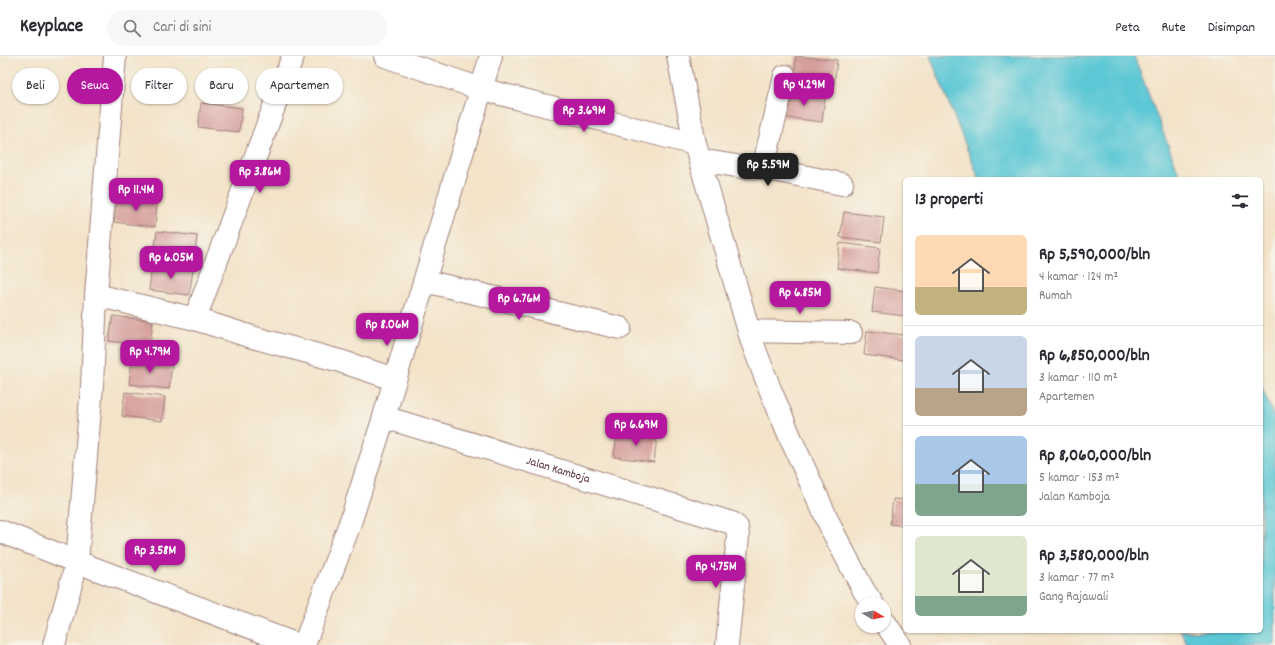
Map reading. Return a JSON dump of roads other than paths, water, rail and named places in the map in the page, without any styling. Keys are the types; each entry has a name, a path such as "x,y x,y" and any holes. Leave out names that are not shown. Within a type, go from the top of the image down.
{"street":[{"path":"54,645 77,562 92,386 96,295 115,56"},
{"path":"195,319 293,56"},
{"path":"385,56 480,89 698,152 742,167 763,168 842,184"},
{"path":"304,645 349,526 384,417 394,378 425,281 480,89 491,56"},
{"path":"678,56 698,152 749,331 770,389 833,532 868,597"},
{"path":"763,168 786,76"},
{"path":"425,281 620,328"},
{"path":"96,295 195,319 394,378"},
{"path":"749,331 851,333"},
{"name":"Jalan Kamboja","path":"384,417 732,523 737,527 738,537 727,645"},
{"path":"0,531 77,562 298,645"},
{"path":"891,632 900,645"}],"water":[{"path":"930,56 1134,56 1180,177 978,177"},
{"path":"1263,390 1275,419 1275,645 1188,645 1181,633 1263,633"}]}
